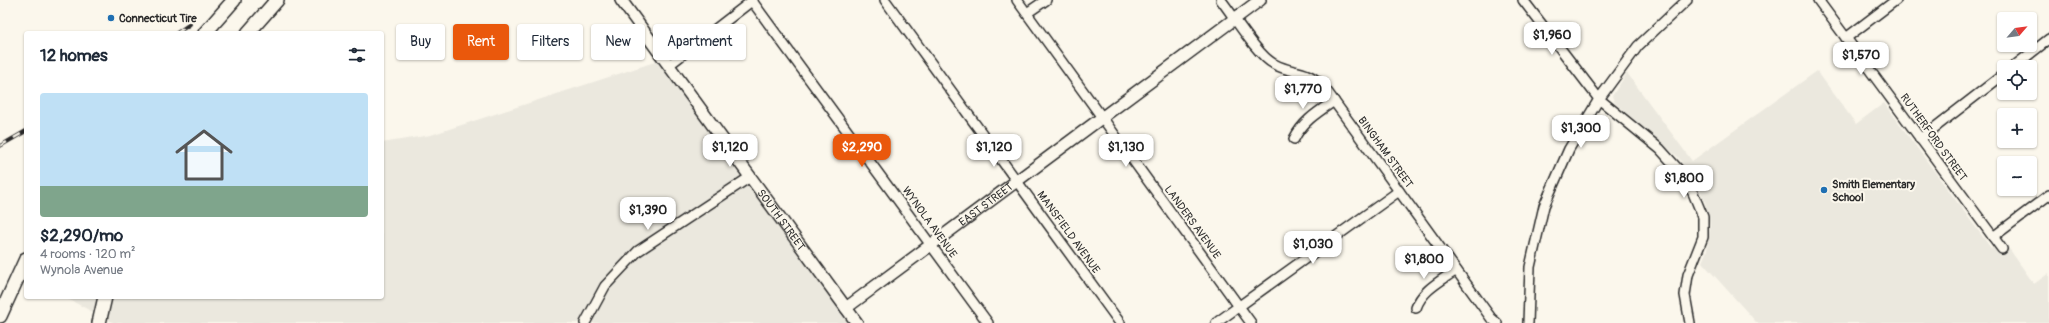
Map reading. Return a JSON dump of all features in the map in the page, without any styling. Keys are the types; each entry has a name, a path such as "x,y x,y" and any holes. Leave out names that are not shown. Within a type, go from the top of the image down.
{"highway":[{"path":"207,31 234,0"},
{"path":"250,31 277,0"},
{"path":"0,316 24,263"},
{"path":"99,323 105,299"}],"main road":[{"name":"SOUTH STREET","path":"621,0 857,323"},
{"name":"EAST STREET","path":"846,308 1260,0"}],"street":[{"path":"669,66 752,0"},
{"name":"WYNOLA AVENUE","path":"752,0 988,323"},
{"name":"MANSFIELD AVENUE","path":"885,0 1120,323"},
{"name":"LANDERS AVENUE","path":"1017,0 1251,323"},
{"path":"1027,13 1046,0"},
{"name":"BINGHAM STREET","path":"1221,0 1264,56 1274,64 1303,72 1314,77 1334,101 1491,318 1497,323"},
{"path":"1523,0 1598,99 1660,149 1679,170 1693,193 1703,216 1703,237 1688,275 1685,295 1690,323"},
{"path":"1528,323 1530,267 1544,206 1569,149 1598,99 1638,46 1687,0"},
{"name":"RUTHERFORD STREET","path":"1818,0 2002,250"},
{"path":"1846,38 1896,0"},
{"path":"2022,60 2049,39"},
{"path":"1920,139 1997,79"},
{"path":"1294,139 1299,129 1309,118 1334,101"},
{"path":"585,323 605,286 638,250 750,177"},
{"path":"1216,323 1399,191"},
{"path":"1993,237 2049,195"},
{"path":"1416,308 1419,299 1426,292 1456,270"}],"shaded area":[{"path":"658,61 849,323 114,323 68,299 384,299 384,143 431,135"},
{"name":"Smith Elementary School","path":"1817,71 1856,124 1884,103 1991,248 2003,240 2034,284 2049,273 2049,323 1757,323 1702,262 1707,250 1710,226 1705,202 1693,178 1678,157 1615,103 1612,96 1627,73 1692,161"}],"railway":[{"path":"180,31 190,24"},
{"path":"0,146 24,132"}],"place":[{"name":"Connecticut Tire","path":"111,18"},
{"name":"Smith Elementary School","path":"1824,190"}]}
